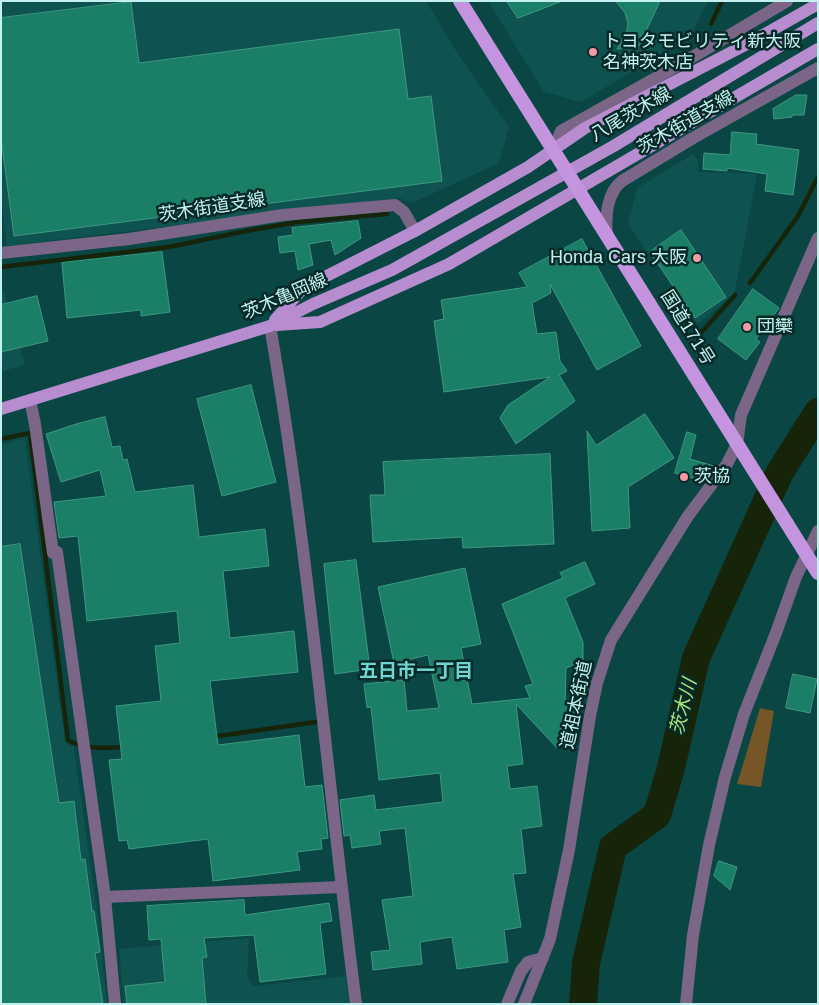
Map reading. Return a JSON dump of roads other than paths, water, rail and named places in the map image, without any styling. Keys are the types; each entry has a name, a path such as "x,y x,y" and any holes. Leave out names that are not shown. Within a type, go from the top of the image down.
{"highway":[{"name":"国道171号","path":"460,1 818,573"}],"main road":[{"path":"270,326 303,288 415,231 528,167 592,124 752,42 818,4"},
{"name":"八尾茨木線","path":"565,173 612,147 818,23"},
{"name":"八尾茨木線","path":"792,40 818,28"},
{"path":"270,326 320,322 449,264 818,49"},
{"name":"茨木亀岡線","path":"1,409 270,326 313,304 392,270 565,173"}],"street":[{"path":"553,150 561,131 775,5 787,1"},
{"name":"茨木街道支線","path":"606,234 606,220 610,201 614,189 622,181 693,138 818,68"},
{"name":"茨木街道支線","path":"1,253 129,239 283,215 396,205 404,212 415,231"},
{"name":"道祖本街道","path":"524,1004 550,939 569,850 590,716 604,659 611,640 688,516 740,449 741,415 818,238"},
{"path":"270,326 298,509 356,1004"},
{"path":"30,400 53,553 57,552 105,897 115,1004"},
{"path":"686,1004 695,926 709,845 725,777 744,714 776,634 796,577 818,531"},
{"path":"105,897 341,887"},
{"path":"507,1004 520,971 528,962 543,958"}],"waterway":[{"path":"711,24 722,1"},
{"path":"750,283 798,216 818,177"},
{"path":"1,267 169,247 298,222 387,214"},
{"path":"699,335 735,295"},
{"name":"茨木川","path":"583,1004 586,963 613,847 657,815 671,768 696,658 780,472 818,412"},
{"path":"1,439 30,433 68,740 89,747 126,747"},
{"path":"211,737 316,722"}],"place":[{"name":"トヨタモビリティ新大阪 名神茨木店","path":"593,52"},
{"name":"Honda Cars 大阪","path":"697,258"},
{"name":"団欒","path":"747,327"},
{"name":"茨協","path":"684,477"}],"district":[{"name":"五日市一丁目","path":"416,672"}]}
